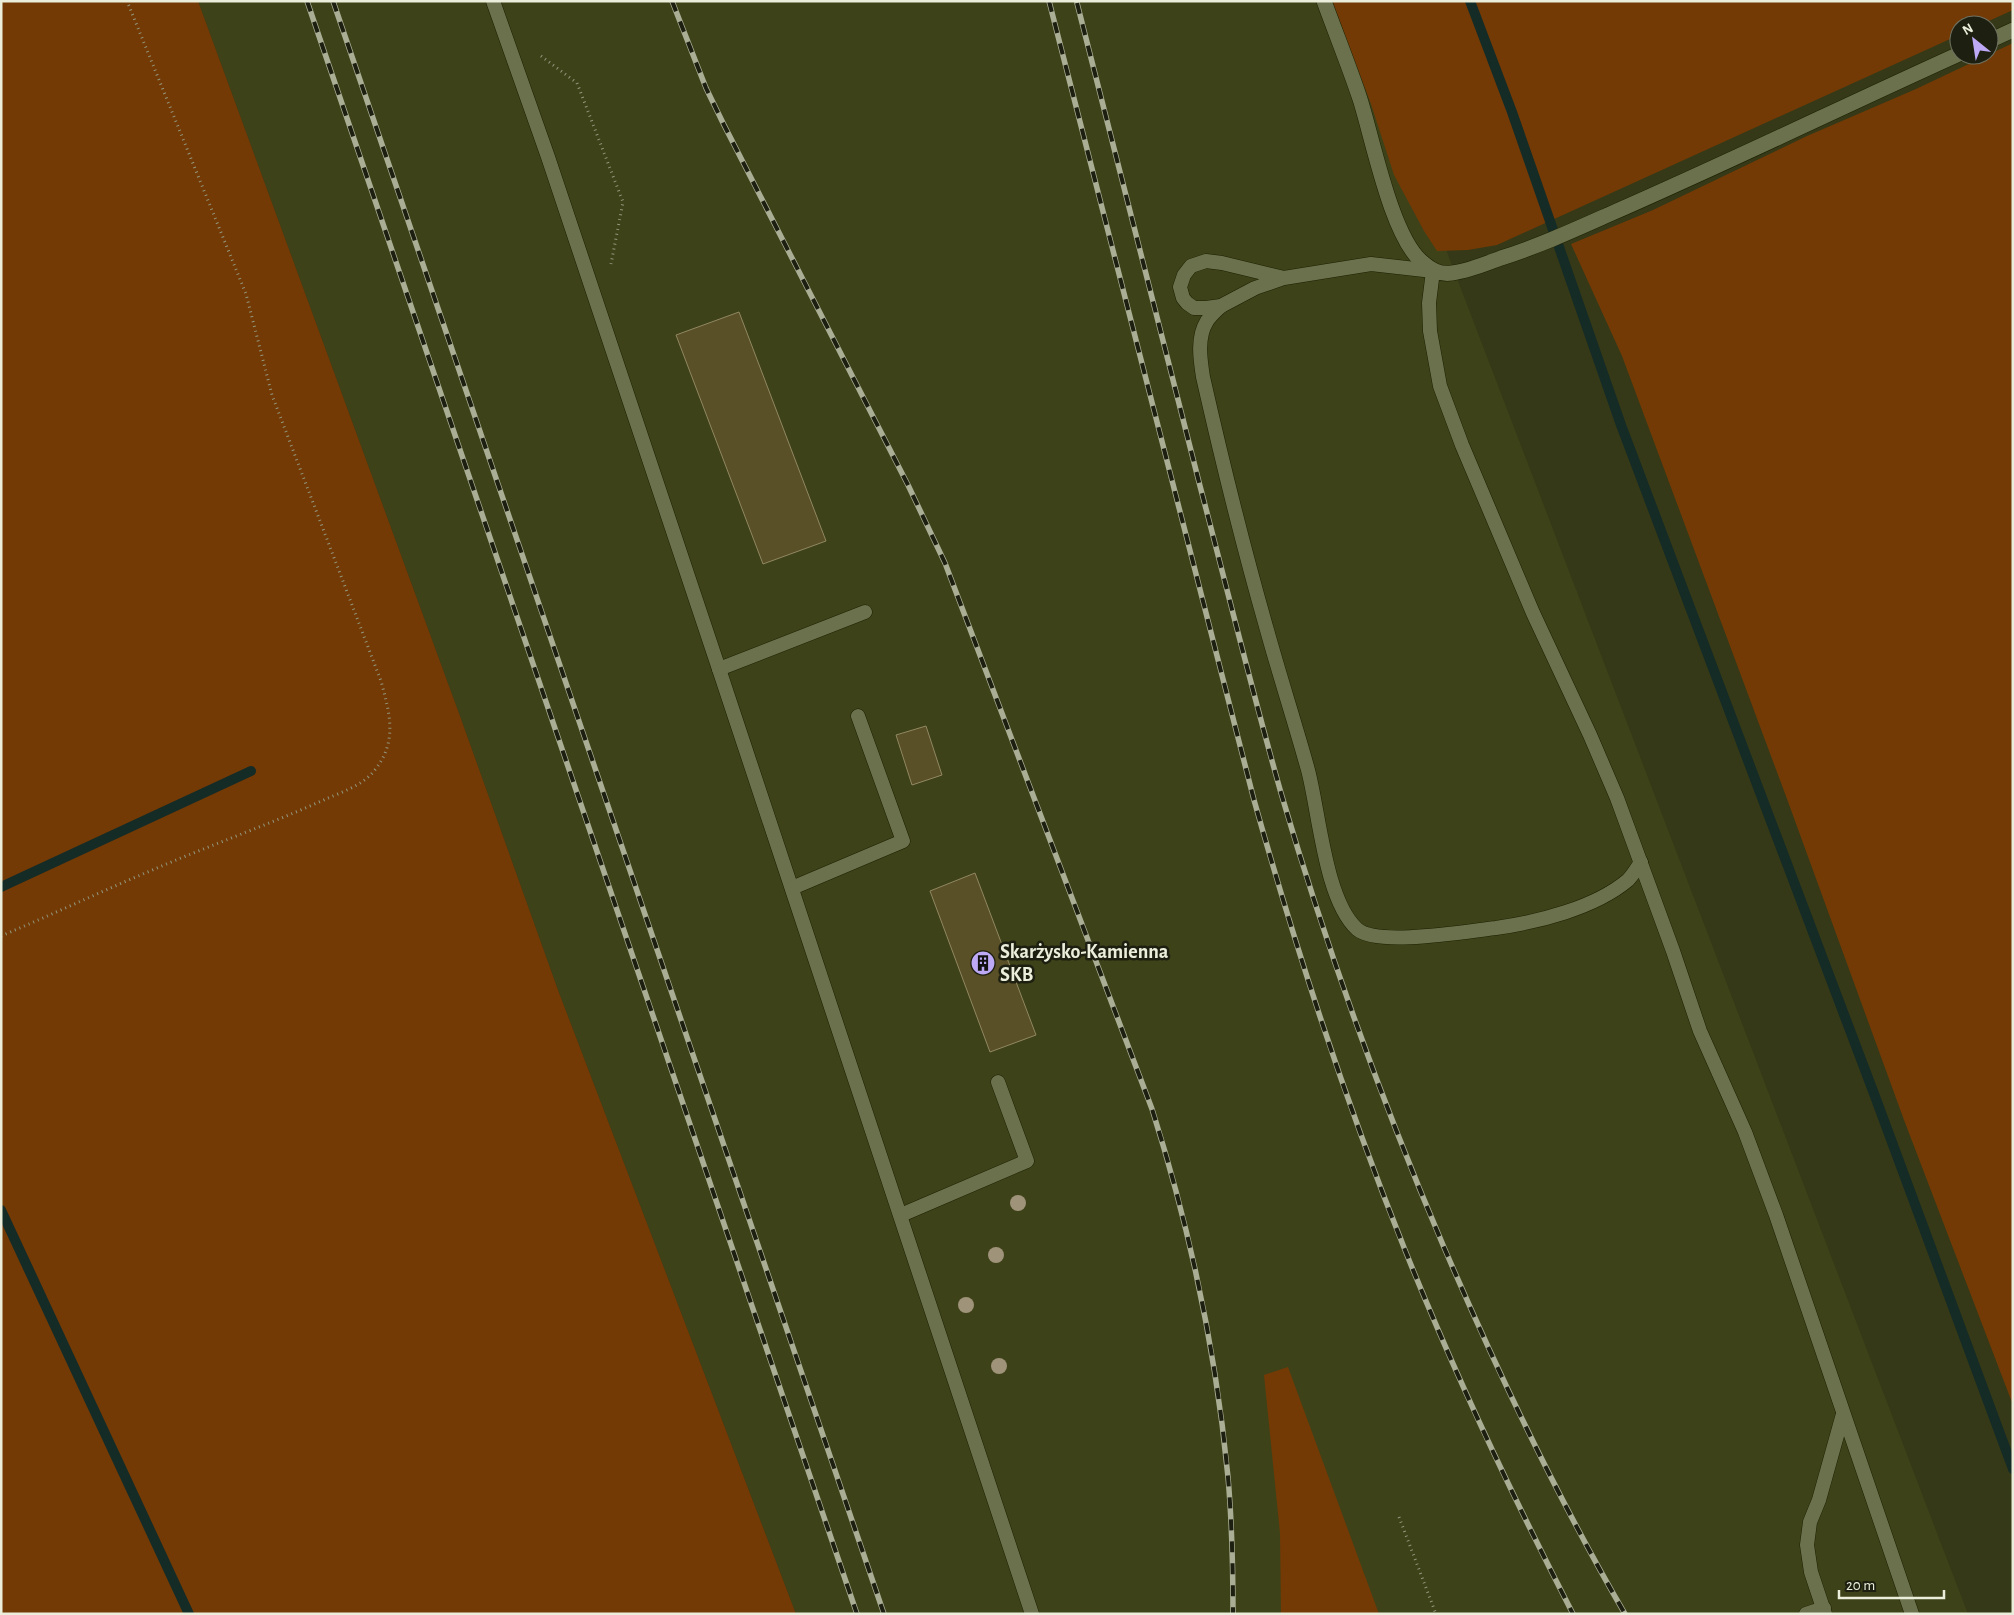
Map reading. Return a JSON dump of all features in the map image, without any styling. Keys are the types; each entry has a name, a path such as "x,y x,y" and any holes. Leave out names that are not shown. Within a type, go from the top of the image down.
{"street":[{"path":"1324,1 1359,98 1392,211 1400,230 1419,260 1433,271 1449,274 1537,247 1635,204 1949,59"},
{"path":"1999,36 2013,30"}],"lane":[{"path":"494,1 720,668 1032,1614"},
{"path":"1222,306 1200,309 1186,304 1180,288 1184,275 1191,266 1206,261 1222,263 1284,278"},
{"path":"1641,862 1630,878 1596,900 1558,914 1506,926 1404,938 1381,936 1359,930 1348,918 1337,895 1326,857 1309,774 1247,558 1203,377 1200,353 1202,337 1208,320 1222,306 1255,288 1284,278 1371,264 1433,271 1429,303 1430,331 1440,386 1462,446 1605,771 1641,862 1700,1031 1745,1132 1776,1215 1912,1614"},
{"path":"720,668 865,612"},
{"path":"792,888 904,841 858,716"},
{"path":"901,1215 1028,1161 998,1082"},
{"path":"1806,1614 1824,1611 1812,1572 1807,1545 1810,1522 1819,1500 1843,1414"}],"path":[{"path":"1,936 150,871 304,809 355,786 373,772 382,761 389,746 390,713 381,681 272,395 246,294 127,1"},
{"path":"1399,1516 1436,1614"}],"shaded area":[{"path":"1,1 198,1 460,716 558,990 796,1614 1,1614"},
{"path":"198,1 1357,1 1440,234 1968,1614 796,1614 558,990 460,716"},
{"path":"1332,1 2013,1 2013,10 1999,16 1949,15 1949,40 1497,245 1468,250 1437,251 1394,175 1371,104"},
{"path":"2013,43 2013,1405 1904,1120 1622,356 1571,244 1653,210 1807,136 1967,65 1999,65 1999,50"},
{"path":"1288,1367 1379,1614 1281,1614 1280,1533 1264,1375"}],"building":[{"path":"739,312 826,541 763,564 676,335"},
{"path":"926,726 942,775 912,785 896,735"},
{"name":"Skarżysko-Kamienna SKB","path":"975,873 1036,1035 990,1052 930,891"}],"waterway":[{"path":"1470,1 1512,112 1621,425 1876,1099 2013,1469"},
{"path":"1,887 251,771"},
{"path":"1,1210 189,1614"}],"railway":[{"path":"307,1 857,1614"},
{"path":"333,1 884,1614"},
{"path":"672,1 706,88 908,485 945,563 1152,1109 1190,1245 1209,1337 1228,1477 1233,1614"},
{"path":"1049,1 1254,800 1305,971 1383,1195 1424,1297 1485,1434 1573,1614"},
{"path":"1077,3 1260,716 1298,850 1335,964 1397,1133 1463,1292 1551,1478 1625,1614"}],"place":[{"name":"Skarżysko-Kamienna SKB","path":"983,963"}]}
